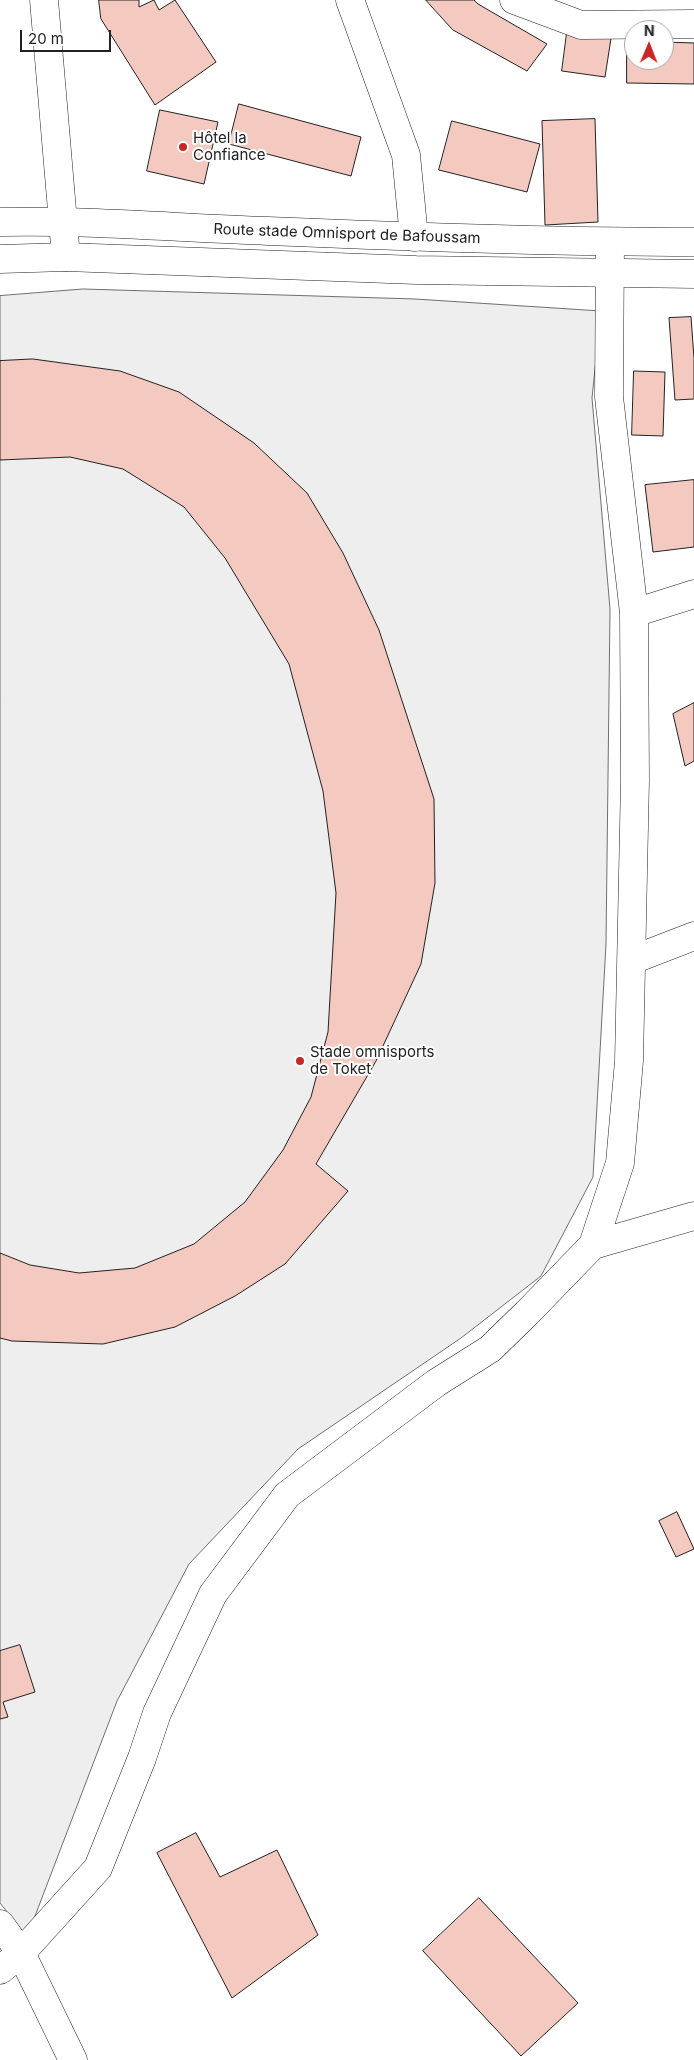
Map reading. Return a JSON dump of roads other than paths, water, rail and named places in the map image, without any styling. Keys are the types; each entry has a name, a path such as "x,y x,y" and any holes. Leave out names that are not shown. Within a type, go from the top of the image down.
{"street":[{"path":"44,0 66,257"},
{"path":"350,0 406,155 414,237"},
{"path":"514,0 581,25 694,24"},
{"name":"Route stade Omnisport de Bafoussam","path":"0,222 63,221 414,237 694,242"},
{"path":"0,1970 21,1954 98,1868 139,1766 157,1714 213,1594 287,1495 436,1383 490,1349 593,1244 620,1163 630,1061 632,960 635,780 634,613 609,398 610,242"},
{"path":"0,259 66,257 406,269 694,274"},
{"path":"634,613 694,594"},
{"path":"632,960 694,936"},
{"path":"593,1244 694,1216"},
{"path":"0,1924 21,1954 73,2060"}],"place":[{"name":"Hôtel la Confiance","path":"183,147"},
{"name":"Stade omnisports de Toket","path":"300,1061"}]}
